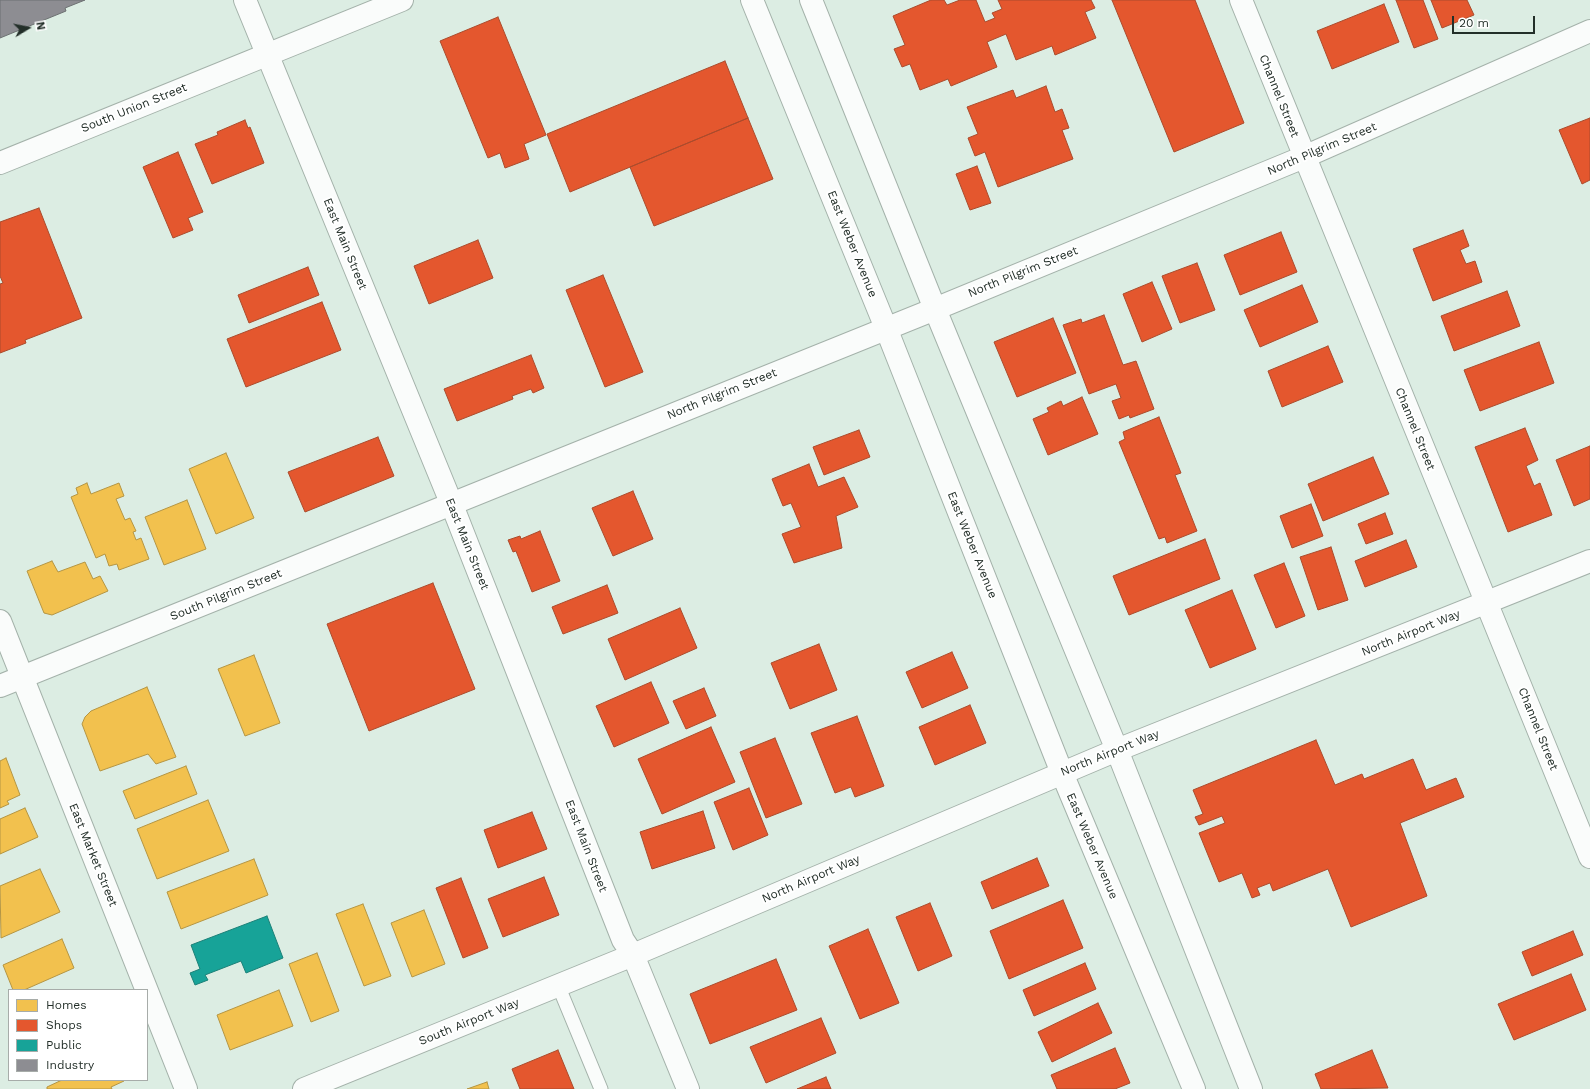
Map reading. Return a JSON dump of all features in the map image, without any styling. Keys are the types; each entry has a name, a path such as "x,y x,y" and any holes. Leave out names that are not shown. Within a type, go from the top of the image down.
{"street":[{"name":"East Main Street","path":"245,0 452,504 620,933 633,955 688,1089"},
{"name":"South Union Street","path":"0,163 402,0"},
{"name":"East Weber Avenue","path":"752,0 886,328 1062,773 1194,1089"},
{"path":"811,0 935,309 1117,750 1251,1089"},
{"name":"Channel Street","path":"1241,0 1590,858"},
{"name":"North Pilgrim Street","path":"452,504 935,309 1304,157 1590,31"},
{"name":"South Pilgrim Street","path":"0,686 452,504"},
{"name":"North Airport Way","path":"633,955 1117,750 1590,561"},
{"name":"East Market Street","path":"0,621 146,989"},
{"name":"South Airport Way","path":"304,1089 633,955"},
{"name":"East Market Street","path":"148,993 186,1089"}],"lane":[{"path":"558,985 601,1089"}],"building: Homes":[{"path":"226,453 254,518 216,534 189,469"},
{"path":"87,483 91,494 119,483 124,496 116,499 125,520 130,518 136,531 133,532 136,540 141,538 149,559 119,570 117,564 109,566 105,554 96,558 71,497 78,494 76,488"},
{"path":"187,500 206,549 164,565 145,517"},
{"path":"52,561 58,572 85,562 93,579 100,576 108,591 52,615 44,613 27,571"},
{"path":"254,655 280,723 245,736 218,669"},
{"path":"147,687 176,757 156,764 148,754 100,771 82,724 85,717 91,711"},
{"path":"6,758 20,795 7,801 9,804 0,808 0,761"},
{"path":"186,766 197,794 135,819 123,791"},
{"path":"208,800 229,851 157,879 137,829"},
{"path":"25,808 38,837 0,854 0,819"},
{"path":"254,859 268,895 181,929 167,892"},
{"path":"40,869 60,912 1,938 0,886"},
{"path":"363,904 391,976 364,986 336,914"},
{"path":"424,910 445,964 412,977 391,923"},
{"path":"62,939 74,968 26,989 13,989 3,965"},
{"path":"317,953 339,1011 311,1022 289,964"},
{"path":"279,990 293,1026 230,1050 217,1015"},
{"path":"60,1081 124,1081 111,1087 112,1089 47,1089 47,1087"},
{"path":"487,1082 489,1089 467,1089"}],"building: Shops":[{"path":"931,0 944,0 947,5 960,0 976,0 985,22 995,18 992,13 1002,9 998,0 1091,0 1095,8 1085,12 1096,38 1055,55 1052,46 1016,60 1006,34 987,42 997,67 951,86 948,79 920,90 910,64 902,67 894,49 905,45 893,16"},
{"path":"1112,0 1195,0 1244,123 1174,152"},
{"path":"1396,0 1423,0 1438,39 1414,48"},
{"path":"1431,0 1467,0 1474,15 1442,28"},
{"path":"1384,4 1399,42 1332,69 1317,31"},
{"path":"498,17 546,135 524,144 529,159 505,168 500,153 488,158 440,41"},
{"path":"725,61 748,118 570,192 547,134"},
{"path":"1046,86 1055,112 1062,109 1069,128 1062,130 1073,159 998,187 985,152 975,156 968,138 978,134 967,107 1013,90 1016,98"},
{"path":"748,118 773,179 654,226 630,167"},
{"path":"1590,118 1590,180 1582,184 1559,130"},
{"path":"245,120 248,128 250,127 264,163 212,184 195,144 218,135 217,132"},
{"path":"178,152 203,212 188,218 193,230 173,238 143,167"},
{"path":"977,166 991,203 970,210 956,174"},
{"path":"39,208 82,318 25,340 26,343 0,353 0,284 3,283 0,276 0,222"},
{"path":"1463,230 1469,246 1460,250 1466,264 1475,261 1482,282 1433,301 1413,249"},
{"path":"1281,232 1297,272 1240,295 1224,255"},
{"path":"478,240 493,278 429,304 414,266"},
{"path":"1197,263 1215,310 1180,323 1162,276"},
{"path":"308,267 319,295 249,323 238,295"},
{"path":"603,275 643,372 605,387 566,290"},
{"path":"1152,282 1172,329 1142,342 1123,294"},
{"path":"1302,285 1318,322 1260,347 1244,310"},
{"path":"1507,291 1520,326 1454,351 1441,316"},
{"path":"322,302 341,350 246,387 227,339"},
{"path":"1104,315 1123,365 1136,361 1154,409 1130,418 1129,415 1119,419 1112,401 1121,398 1116,384 1089,394 1063,325 1081,319 1082,323"},
{"path":"1053,318 1076,373 1017,397 994,342"},
{"path":"1539,342 1554,383 1480,411 1464,370"},
{"path":"1328,346 1343,382 1282,407 1268,371"},
{"path":"531,355 544,388 533,393 531,389 512,396 513,399 457,421 444,389"},
{"path":"1082,397 1098,434 1048,455 1033,419 1049,412 1047,408 1061,401 1063,406"},
{"path":"1159,417 1181,473 1175,475 1197,531 1167,543 1165,537 1159,539 1119,442 1125,439 1123,432"},
{"path":"1525,428 1538,460 1526,466 1534,486 1540,483 1552,515 1508,532 1475,447"},
{"path":"859,430 870,457 824,475 813,447"},
{"path":"378,437 394,476 305,512 288,472"},
{"path":"1590,446 1590,499 1574,506 1556,460"},
{"path":"1373,457 1389,494 1323,521 1308,484"},
{"path":"809,464 818,487 844,477 858,507 836,516 842,548 794,563 782,534 801,527 791,503 783,506 772,479"},
{"path":"633,491 653,539 613,556 592,508"},
{"path":"1311,504 1323,536 1292,548 1280,516"},
{"path":"1385,513 1393,534 1366,544 1358,524"},
{"path":"540,531 560,581 532,592 516,551 513,552 508,540 520,536 521,539"},
{"path":"1205,539 1220,579 1129,615 1113,576"},
{"path":"1406,540 1417,567 1365,587 1355,561"},
{"path":"1331,547 1348,600 1318,610 1300,557"},
{"path":"1284,563 1305,616 1276,628 1254,575"},
{"path":"433,583 475,689 369,731 327,624"},
{"path":"607,585 618,613 563,634 552,607"},
{"path":"1232,590 1256,649 1210,668 1185,610"},
{"path":"680,608 697,648 625,680 608,639"},
{"path":"819,644 837,690 790,709 771,663"},
{"path":"952,652 968,688 922,708 906,672"},
{"path":"651,682 669,723 614,747 596,706"},
{"path":"704,688 716,716 686,729 673,701"},
{"path":"970,705 986,743 935,765 919,727"},
{"path":"857,716 884,786 855,797 851,787 835,793 811,733"},
{"path":"711,727 735,782 662,814 638,759"},
{"path":"775,738 802,804 766,818 740,752"},
{"path":"1316,740 1335,785 1362,774 1364,779 1413,759 1426,790 1456,778 1464,797 1400,823 1427,896 1351,927 1328,869 1273,891 1270,883 1257,888 1260,895 1252,898 1242,873 1219,882 1199,833 1225,823 1222,816 1199,825 1195,817 1203,814 1193,790"},
{"path":"749,788 768,835 733,850 714,802"},
{"path":"703,811 715,848 652,869 640,832"},
{"path":"532,812 547,849 498,868 484,830"},
{"path":"1037,858 1049,886 992,909 981,882"},
{"path":"544,877 559,915 503,937 488,899"},
{"path":"461,878 488,948 463,958 436,888"},
{"path":"1063,900 1083,948 1009,979 990,931"},
{"path":"930,903 952,956 918,971 896,917"},
{"path":"868,929 899,1003 860,1019 829,946"},
{"path":"1573,931 1583,955 1532,976 1522,952"},
{"path":"776,959 797,1010 710,1044 690,994"},
{"path":"1085,963 1096,989 1034,1016 1023,990"},
{"path":"1571,974 1586,1010 1514,1040 1498,1004"},
{"path":"1098,1003 1112,1033 1052,1062 1038,1032"},
{"path":"821,1018 836,1053 766,1083 750,1047"},
{"path":"1115,1048 1130,1083 1115,1089 1057,1089 1051,1075"},
{"path":"558,1050 574,1089 520,1089 512,1069"},
{"path":"1372,1050 1388,1088 1321,1089 1315,1074"},
{"path":"826,1077 831,1089 797,1089"}],"building: Public":[{"path":"267,916 283,958 246,973 241,961 205,975 208,980 195,985 190,973 200,969 191,945"}],"building: Industry":[{"path":"0,0 85,0 65,8 66,11 0,38"}]}
